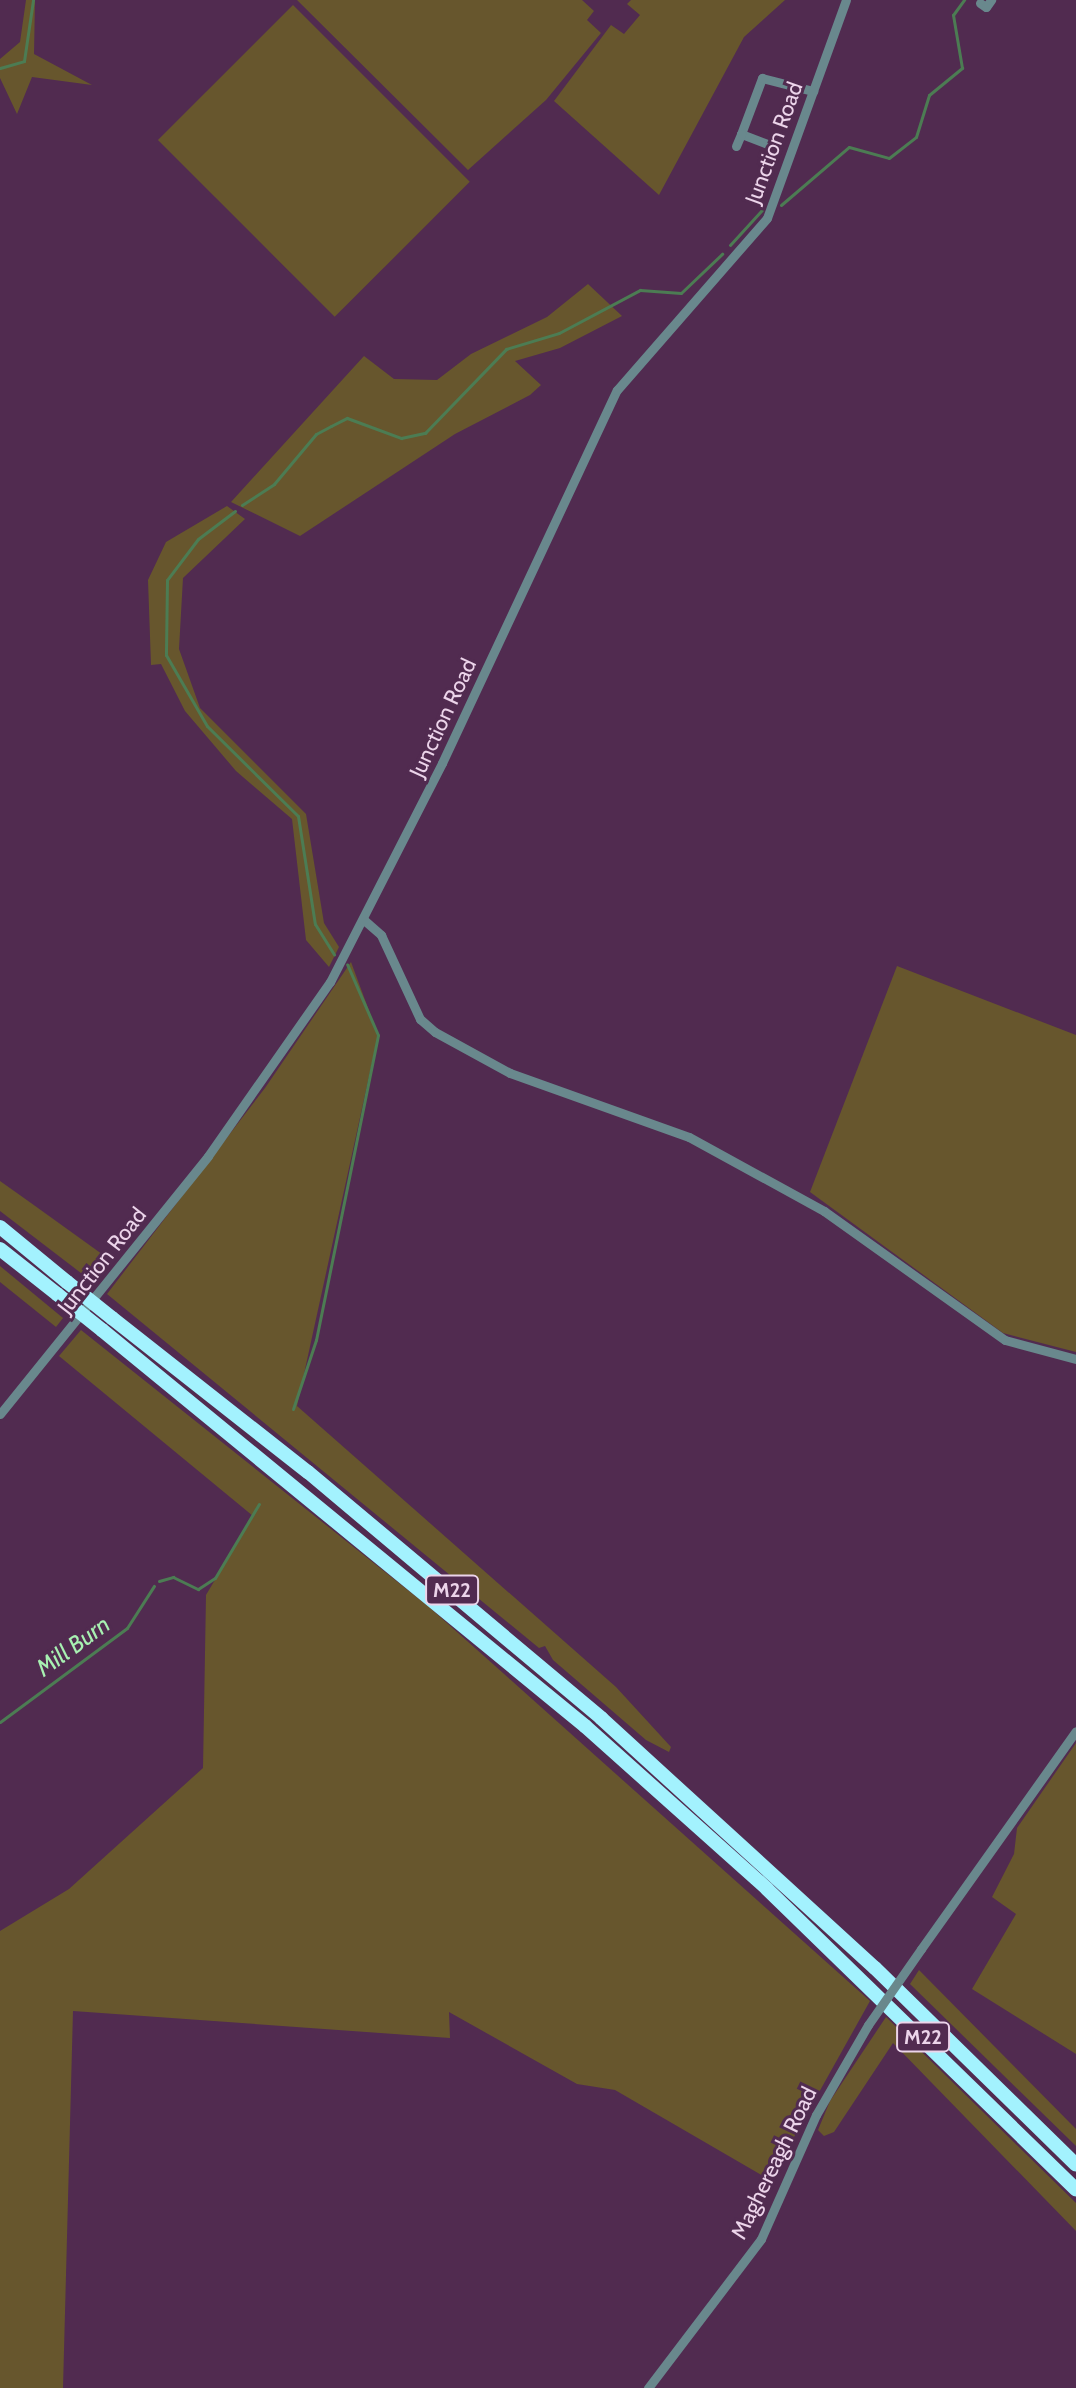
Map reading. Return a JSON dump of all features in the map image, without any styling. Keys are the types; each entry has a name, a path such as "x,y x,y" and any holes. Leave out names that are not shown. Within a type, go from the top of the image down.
{"highway":[{"name":"M22","path":"0,1227 319,1481 601,1718 875,1968 1076,2165"},
{"name":"M22","path":"0,1249 366,1540 597,1736 864,1981 1076,2189"}],"street":[{"name":"Junction Road","path":"0,1414 250,1101 310,1015 364,920 617,390 767,218 846,0"},
{"path":"980,3 986,7 991,0"},
{"path":"736,146 766,75 813,91"},
{"path":"741,134 770,145"},
{"path":"364,920 381,935 420,1019 435,1032 510,1073 689,1137 824,1211 1005,1340 1076,1359"},
{"name":"Maghereagh Road","path":"648,2388 761,2239 816,2115 868,2025 1076,1731"}],"shaded area":[{"path":"26,0 35,0 34,54 92,85 32,77 17,114 0,78 0,59 20,42"},
{"path":"297,0 582,0 594,11 587,20 601,33 546,100 468,170"},
{"path":"631,0 785,0 744,37 659,195 554,101 611,25 624,34 640,15 627,4"},
{"path":"293,5 470,182 335,317 158,140"},
{"path":"588,284 622,316 560,348 515,361 541,385 530,395 455,434 300,536 231,502 364,356 394,379 437,380 471,354 547,317"},
{"path":"227,506 245,519 183,578 179,649 200,708 306,814 324,923 339,947 329,967 306,940 292,819 236,771 185,711 161,664 151,665 148,580 166,542"},
{"path":"351,962 378,1035 297,1406 616,1687 671,1747 669,1752 646,1740 553,1660 545,1646 539,1648 107,1294 265,1088"},
{"path":"897,966 1076,1035 1076,1352 1003,1333 810,1192"},
{"path":"0,1181 113,1262 94,1283 0,1211"},
{"path":"0,1266 63,1318 56,1327 0,1282"},
{"path":"81,1330 429,1607 870,2001 770,2180 615,2090 577,2084 449,2012 450,2038 73,2011 63,2388 0,2388 0,1931 69,1889 203,1768 206,1595 253,1516 59,1356"},
{"path":"1076,1743 1076,2054 972,1989 1016,1914 992,1897 1014,1854 1017,1828"},
{"path":"919,1970 1076,2129 1076,2146 910,1984"},
{"path":"886,2017 1076,2203 1076,2231 893,2043 834,2132 824,2136 818,2130 830,2101"}],"waterway":[{"path":"0,68 24,61 33,0"},
{"path":"781,205 849,147 889,158 916,137 929,95 962,68 953,15 964,0"},
{"path":"730,245 762,210"},
{"path":"242,505 274,484 316,434 331,426 347,418 401,438 425,433 506,349 559,333 640,290 681,293 722,254"},
{"path":"235,511 198,539 167,580 166,655 207,726 298,816 315,924 334,954"},
{"path":"293,1409 316,1340 378,1035 347,964"},
{"path":"159,1581 173,1577 198,1589 215,1578 259,1504"},
{"name":"Mill Burn","path":"0,1722 127,1628 154,1586"}]}
